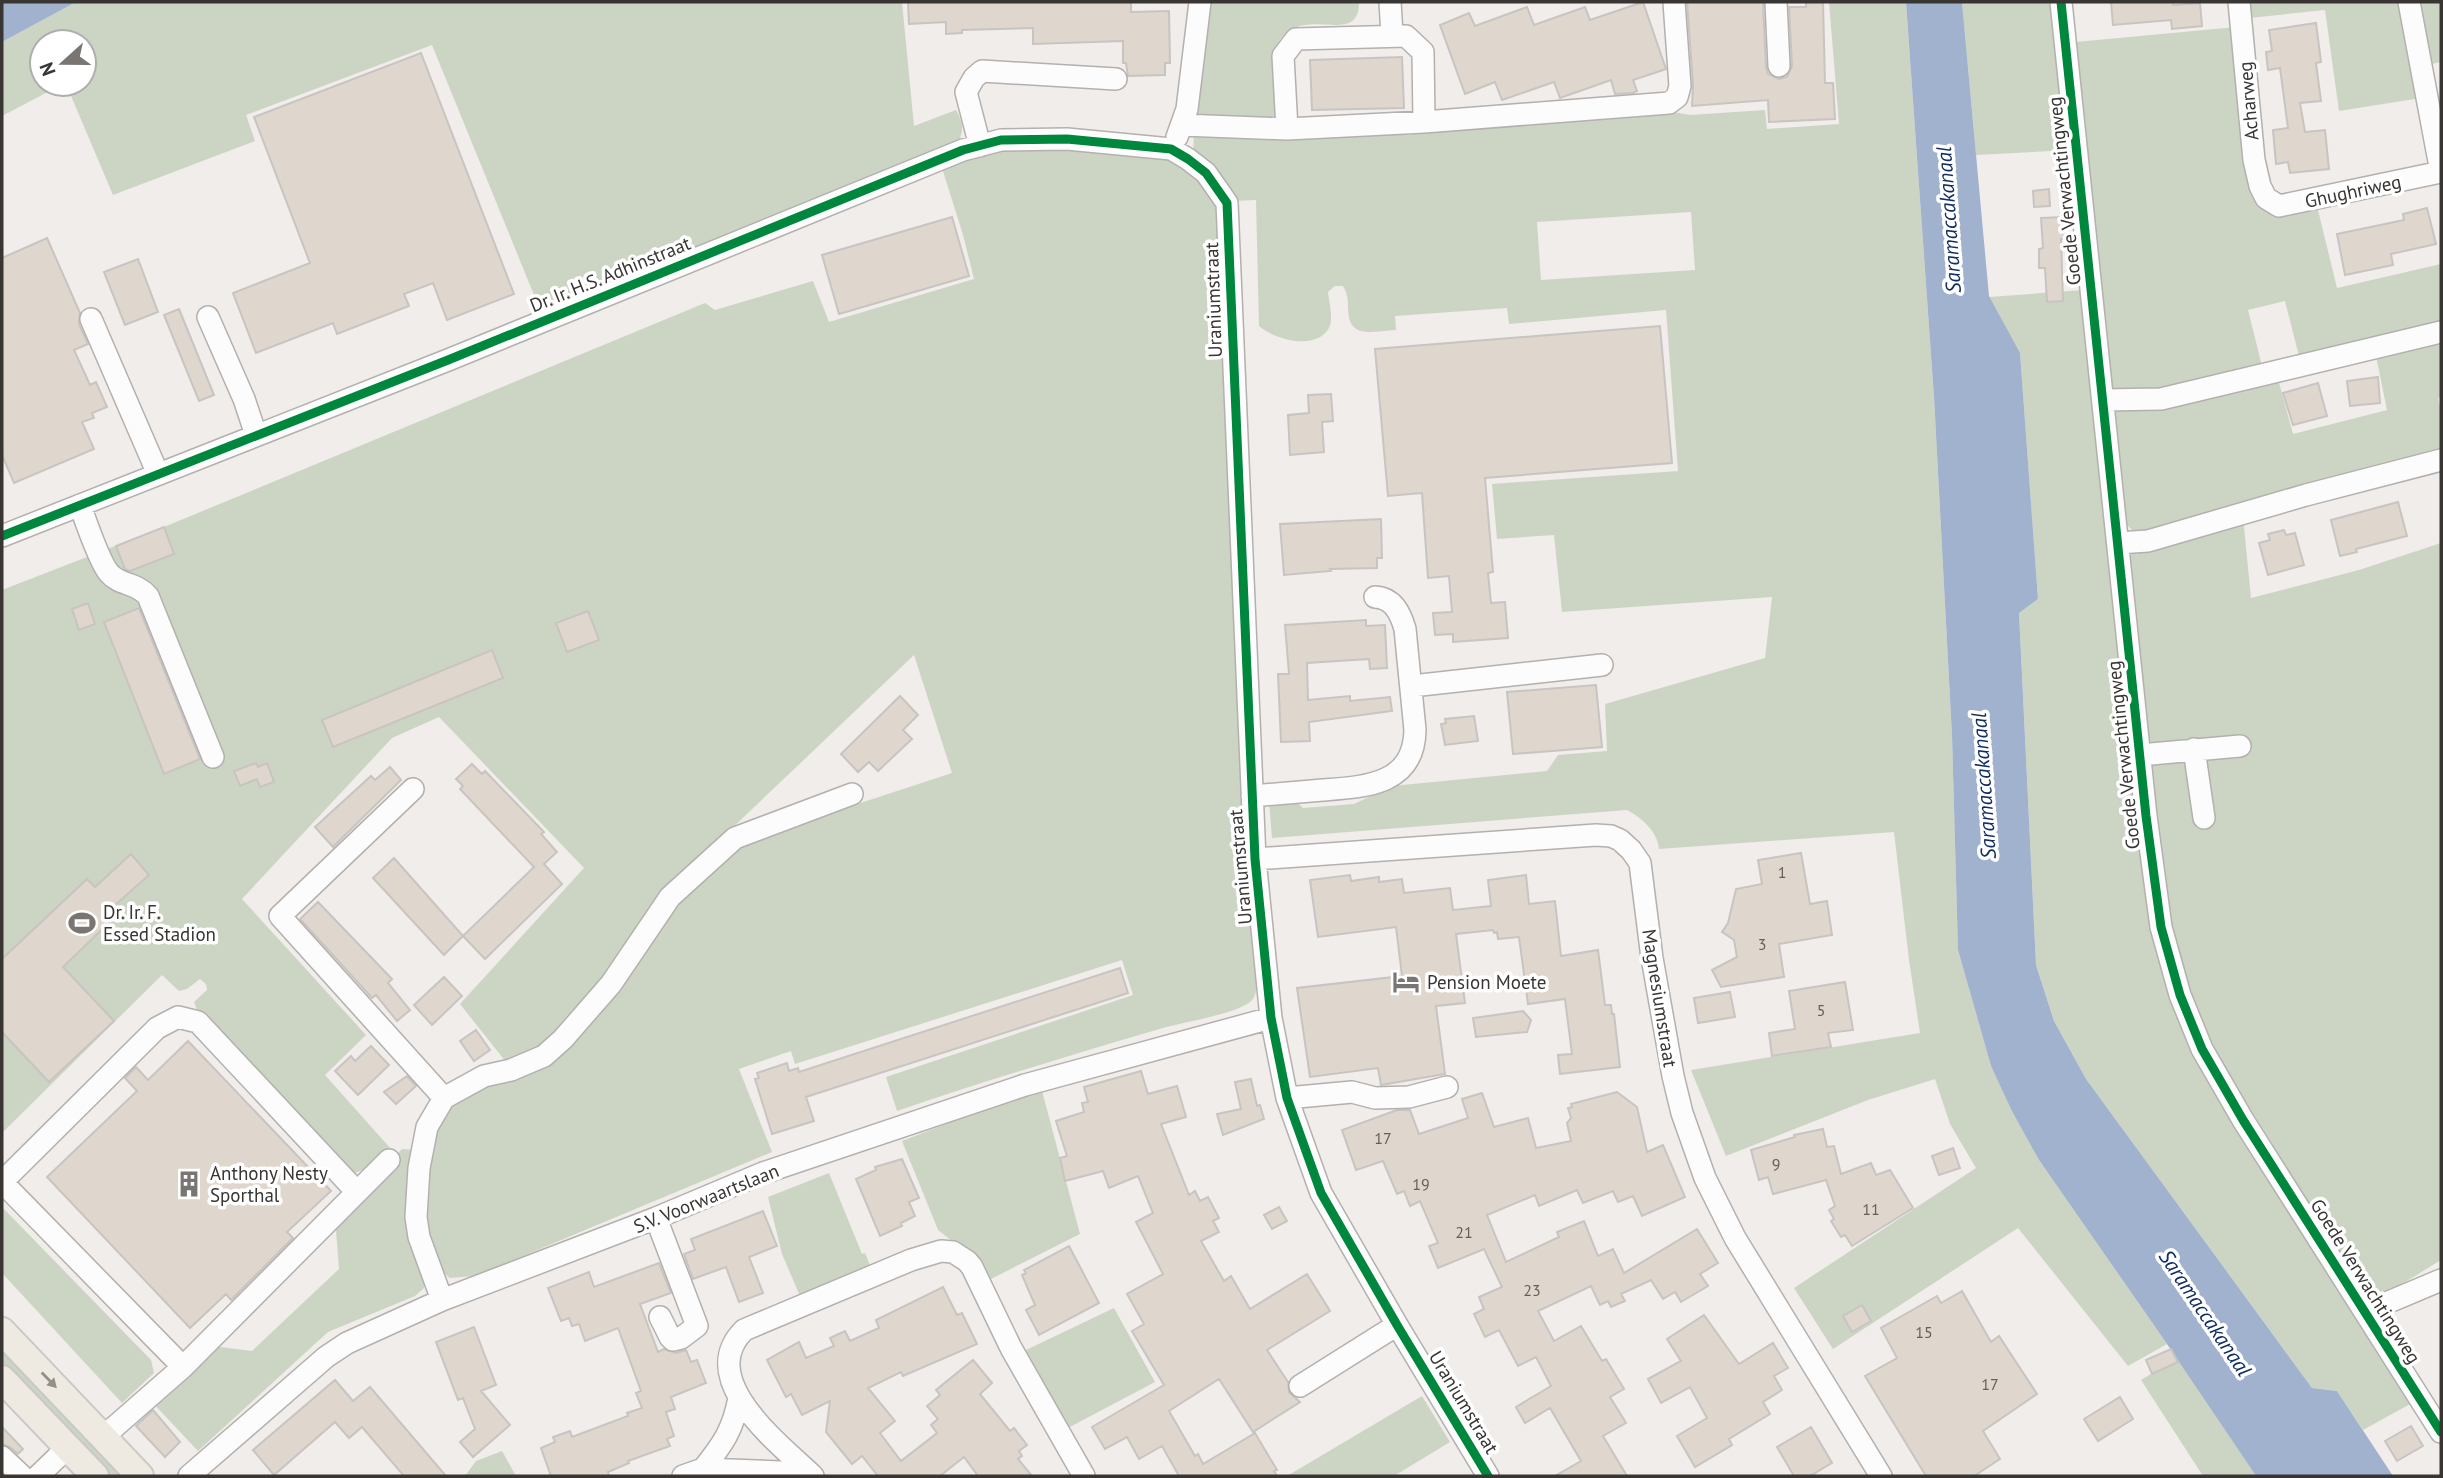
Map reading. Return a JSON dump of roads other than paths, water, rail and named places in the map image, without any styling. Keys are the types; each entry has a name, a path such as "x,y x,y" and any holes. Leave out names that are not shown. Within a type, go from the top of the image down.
{"main road":[{"path":"2,1331 140,1476"},
{"path":"2,1379 95,1476"}],"street":[{"path":"1171,149 1187,109 1200,2"},
{"path":"1390,2 1392,35"},
{"path":"1182,125 1287,129 1424,122 1669,103 1676,97 1680,86 1674,2"},
{"path":"1776,2 1779,66"},
{"name":"Goede Verwachtingweg","path":"2062,2 2140,755 2161,927 2180,995 2202,1049 2243,1120 2441,1432"},
{"name":"Acharweg","path":"2239,2 2253,160 2266,198"},
{"path":"2409,2 2441,172"},
{"path":"1287,129 1283,56 1296,39 1406,36 1423,52 1424,122"},
{"path":"980,146 966,92 974,78 982,71 1116,79"},
{"name":"Dr. Ir. H.S. Adhinstraat","path":"2,536 447,360 963,150 1001,140 1067,139 1171,149 1206,173 1227,203"},
{"name":"Ghughriweg","path":"2266,198 2279,206 2441,172"},
{"name":"Uraniumstraat","path":"1227,203 1255,859 1271,1018 1287,1098 1321,1192 1488,1476"},
{"path":"208,317 256,435"},
{"path":"91,319 158,474"},
{"path":"2103,400 2161,399 2441,332"},
{"path":"2118,543 2148,541 2306,495 2441,460"},
{"path":"79,505 110,574 122,582 141,588 148,596 213,757"},
{"path":"1252,796 1367,787 1396,772 1408,760 1415,744 1412,686 1401,615 1384,597 1375,597"},
{"path":"1412,686 1602,665"},
{"path":"2140,755 2240,746"},
{"path":"2194,749 2204,818"},
{"path":"413,789 280,915 443,1098"},
{"path":"442,1300 419,1237 415,1217 419,1168 427,1127 443,1098 484,1076 511,1070 544,1056 563,1039 611,984 670,897 735,838 852,794"},
{"name":"Magnesiumstraat","path":"1255,859 1596,835 1611,836 1626,845 1640,863 1673,1076 1682,1113 1706,1178 1735,1238 1881,1476"},
{"path":"183,1367 2,1182 157,1028 178,1017 198,1022 356,1191"},
{"name":"S.V. Voorwaartslaan","path":"189,1476 336,1350 442,1300 656,1218 763,1173 1024,1085 1271,1018"},
{"path":"1287,1098 1352,1092 1375,1098 1409,1097 1447,1087"},
{"path":"103,1437 183,1367 389,1160"},
{"path":"656,1218 696,1326 681,1338 673,1340 660,1317"},
{"path":"813,1476 752,1418 739,1398 733,1384 730,1352 737,1337 744,1330 911,1260 941,1251 953,1252 972,1267 1011,1348 1084,1476"},
{"path":"2365,1312 2441,1280"},
{"path":"1300,1386 1397,1325"},
{"path":"693,1473 726,1440 735,1420 739,1398"},
{"path":"38,1476 67,1448"},
{"path":"2,1457 22,1476"},
{"path":"693,1473 779,1472 804,1476"}],"water":[{"path":"2,2 76,2 2,42"},
{"name":"Saramaccakanaal","path":"1906,2 1962,2 1989,296 2020,353 2038,599 2019,613 2036,965 2054,1021 2086,1079 2312,1388 2337,1391 2393,1476 2256,1476 2039,1160 1991,1066 1958,950 1952,736 1934,397"}],"place":[{"name":"Dr. Ir. F. Essed Stadion","path":"82,923"},
{"name":"Pension Moete","path":"1406,982"},
{"name":"Anthony Nesty Sporthal","path":"189,1184"}]}
